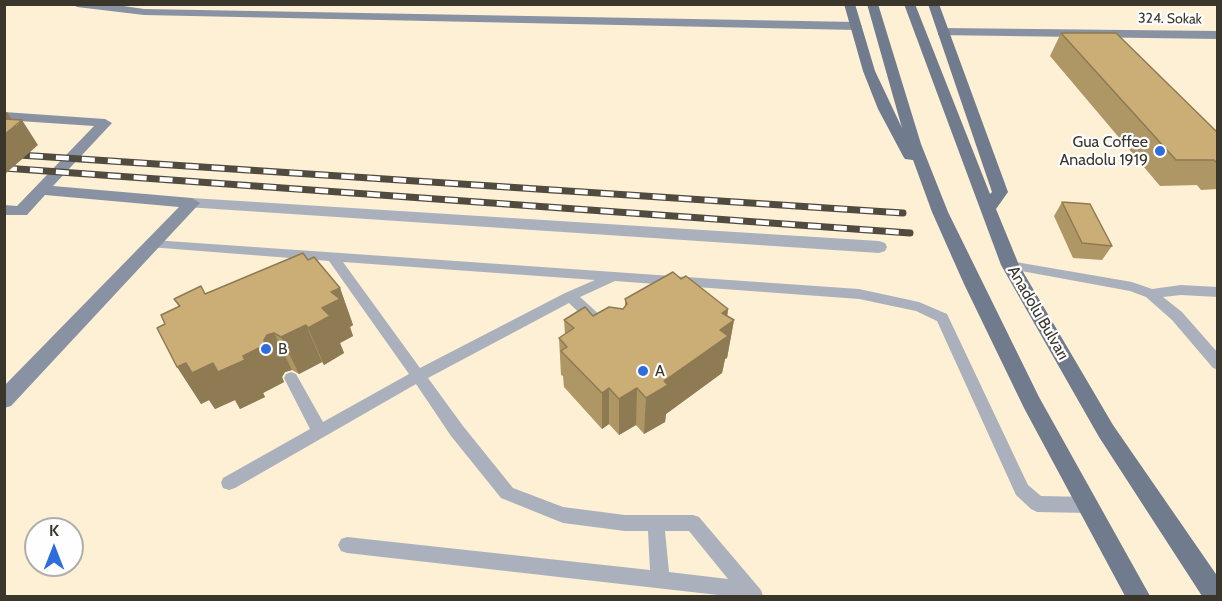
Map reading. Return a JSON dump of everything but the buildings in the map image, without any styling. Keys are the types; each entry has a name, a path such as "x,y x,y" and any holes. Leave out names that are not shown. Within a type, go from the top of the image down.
{"main road":[{"path":"849,4 869,71 885,109 940,213 1031,402 1138,597"},
{"path":"872,4 914,144 940,213"},
{"name":"Anadolu Bulvarı","path":"909,4 1010,265 1106,431 1214,587"},
{"path":"933,4 1000,192 989,208"}],"street":[{"path":"78,4 114,6 144,12 856,26"},
{"path":"373,17 386,4"},
{"name":"324. Sokak","path":"942,32 1218,35"},
{"path":"4,116 105,123 21,212 4,210"},
{"path":"42,190 192,203 879,247"},
{"path":"4,400 192,203"}],"lane":[{"path":"153,244 859,294 919,307 942,318 1022,490 1037,504 1088,505"},
{"path":"333,257 457,431 507,493 563,515 624,523 693,523 752,593"},
{"path":"1010,265 1132,287 1150,294 1177,316 1218,364"},
{"path":"230,483 418,376 570,296 613,277"},
{"path":"1150,294 1181,290 1218,292"},
{"path":"570,296 609,333"},
{"path":"291,378 320,432"},
{"path":"656,523 660,580"},
{"path":"347,545 660,580 752,593"}],"railway":[{"path":"4,154 903,213"},
{"path":"4,168 910,233"}],"place":[{"name":"Gua Coffee Anadolu 1919","path":"1160,151"},
{"name":"B","path":"266,349"},
{"name":"A","path":"643,371"}]}
